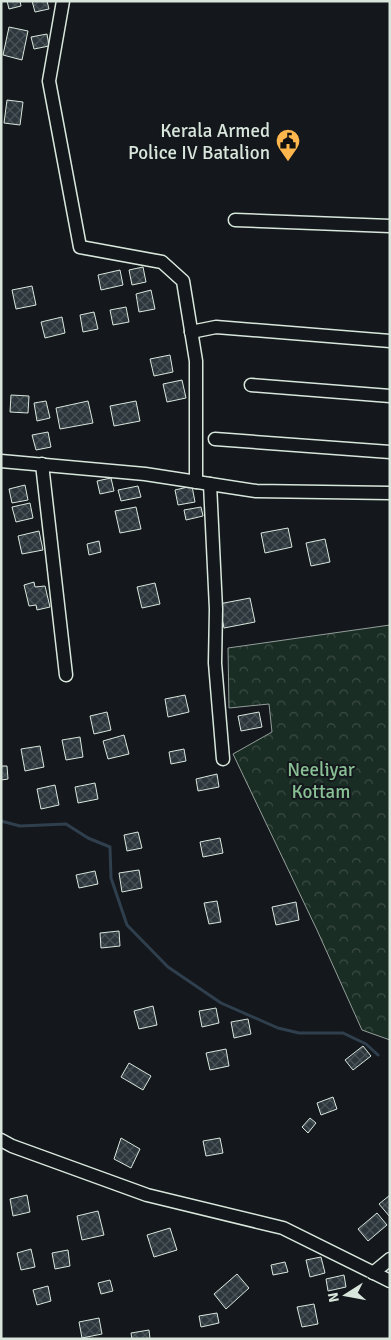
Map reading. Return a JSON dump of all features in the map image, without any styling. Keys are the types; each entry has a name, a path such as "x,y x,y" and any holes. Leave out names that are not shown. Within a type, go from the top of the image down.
{"street":[{"path":"63,1 49,81 80,246 162,262 183,281 196,361 196,482"},
{"path":"235,220 390,226"},
{"path":"192,332 216,327 390,341"},
{"path":"251,385 390,396"},
{"path":"215,439 390,452"},
{"path":"1,461 144,474 256,491 390,493"},
{"path":"42,464 66,675"},
{"path":"210,484 216,609 215,663 223,759"},
{"path":"1,1140 12,1146 147,1195 283,1228 390,1281"},
{"path":"373,1272 390,1259"}],"green space":[{"name":"Neeliyar Kottam","path":"390,625 390,1040 362,1030 317,930 233,754 272,732 269,704 229,708 228,648"}],"building":[{"path":"7,1 20,1 21,6 9,9"},
{"path":"32,1 47,1 49,9 35,12"},
{"path":"9,27 28,31 22,60 3,55"},
{"path":"47,34 49,46 34,49 31,37"},
{"path":"7,100 23,102 20,125 4,123"},
{"path":"143,267 146,282 132,285 129,270"},
{"path":"120,270 123,285 101,290 98,275"},
{"path":"32,286 36,305 16,309 12,290"},
{"path":"151,290 155,309 139,312 136,294"},
{"path":"126,307 129,322 113,325 110,310"},
{"path":"94,312 98,329 83,332 80,315"},
{"path":"62,317 65,333 45,338 41,322"},
{"path":"170,355 173,372 154,376 150,359"},
{"path":"182,380 186,398 167,402 163,384"},
{"path":"11,395 29,396 28,413 10,412"},
{"path":"46,401 50,418 37,421 34,403"},
{"path":"88,401 93,423 60,429 56,408"},
{"path":"136,401 140,421 114,426 110,406"},
{"path":"48,432 51,447 36,450 32,435"},
{"path":"111,478 114,491 100,494 97,481"},
{"path":"25,485 28,500 12,503 9,489"},
{"path":"138,486 141,497 121,501 118,490"},
{"path":"192,486 195,502 178,505 175,490"},
{"path":"30,503 33,518 16,522 12,507"},
{"path":"136,507 141,529 120,533 115,511"},
{"path":"201,507 203,516 186,520 184,510"},
{"path":"288,528 292,547 265,553 261,533"},
{"path":"39,531 43,550 22,554 18,536"},
{"path":"325,539 330,562 311,566 306,543"},
{"path":"99,541 101,552 89,555 87,544"},
{"path":"34,582 35,587 45,586 50,607 37,610 36,605 29,606 24,585"},
{"path":"155,583 160,604 142,608 137,587"},
{"path":"250,598 255,622 224,628 219,604"},
{"path":"185,695 189,712 168,717 165,699"},
{"path":"107,712 111,730 94,734 90,716"},
{"path":"259,712 262,727 241,731 238,716"},
{"path":"124,735 129,754 108,759 103,741"},
{"path":"80,737 83,757 66,760 62,740"},
{"path":"40,746 44,767 25,771 21,749"},
{"path":"184,749 186,761 171,764 169,752"},
{"path":"1,766 7,766 8,779 1,780"},
{"path":"217,774 219,787 198,791 196,779"},
{"path":"95,783 98,799 78,803 75,787"},
{"path":"55,785 59,805 41,809 37,789"},
{"path":"138,832 142,848 127,851 124,835"},
{"path":"220,838 223,853 203,857 200,842"},
{"path":"139,870 142,888 122,892 119,873"},
{"path":"95,871 98,884 79,888 76,875"},
{"path":"217,901 221,922 209,924 204,903"},
{"path":"296,902 299,920 276,925 272,907"},
{"path":"119,931 120,946 101,948 100,933"},
{"path":"153,1006 157,1025 139,1029 134,1011"},
{"path":"216,1008 219,1023 202,1027 199,1011"},
{"path":"248,1019 251,1034 234,1038 231,1022"},
{"path":"363,1046 371,1056 353,1070 345,1060"},
{"path":"226,1049 229,1066 210,1070 206,1053"},
{"path":"129,1063 151,1076 143,1090 121,1077"},
{"path":"333,1097 337,1109 321,1115 317,1103"},
{"path":"310,1118 316,1123 308,1133 302,1127"},
{"path":"121,1138 140,1149 131,1168 114,1159"},
{"path":"220,1138 223,1153 206,1156 203,1141"},
{"path":"27,1195 30,1212 13,1216 10,1199"},
{"path":"390,1195 390,1217 379,1204"},
{"path":"98,1211 104,1235 82,1240 77,1216"},
{"path":"377,1213 387,1225 368,1241 358,1229"},
{"path":"170,1228 177,1250 154,1257 147,1235"},
{"path":"31,1249 35,1267 21,1270 17,1253"},
{"path":"68,1250 70,1266 55,1269 52,1253"},
{"path":"321,1257 325,1273 310,1277 306,1260"},
{"path":"285,1262 288,1272 273,1275 271,1265"},
{"path":"237,1274 249,1288 226,1309 214,1294"},
{"path":"344,1275 346,1287 328,1291 326,1279"},
{"path":"110,1280 113,1291 101,1294 98,1283"},
{"path":"48,1286 51,1301 37,1305 33,1290"},
{"path":"314,1304 318,1324 302,1327 297,1307"},
{"path":"217,1313 219,1323 201,1327 199,1316"},
{"path":"99,1318 102,1334 82,1338 79,1322"},
{"path":"149,1330 150,1339 132,1339 131,1333"}],"waterway":[{"path":"1,821 20,826 66,824 88,838 110,847 111,878 127,925 168,967 221,1003 278,1028 299,1033 343,1033 366,1044 378,1055"}],"place":[{"name":"Kerala Armed Police IV Batalion","path":"288,162"}]}
